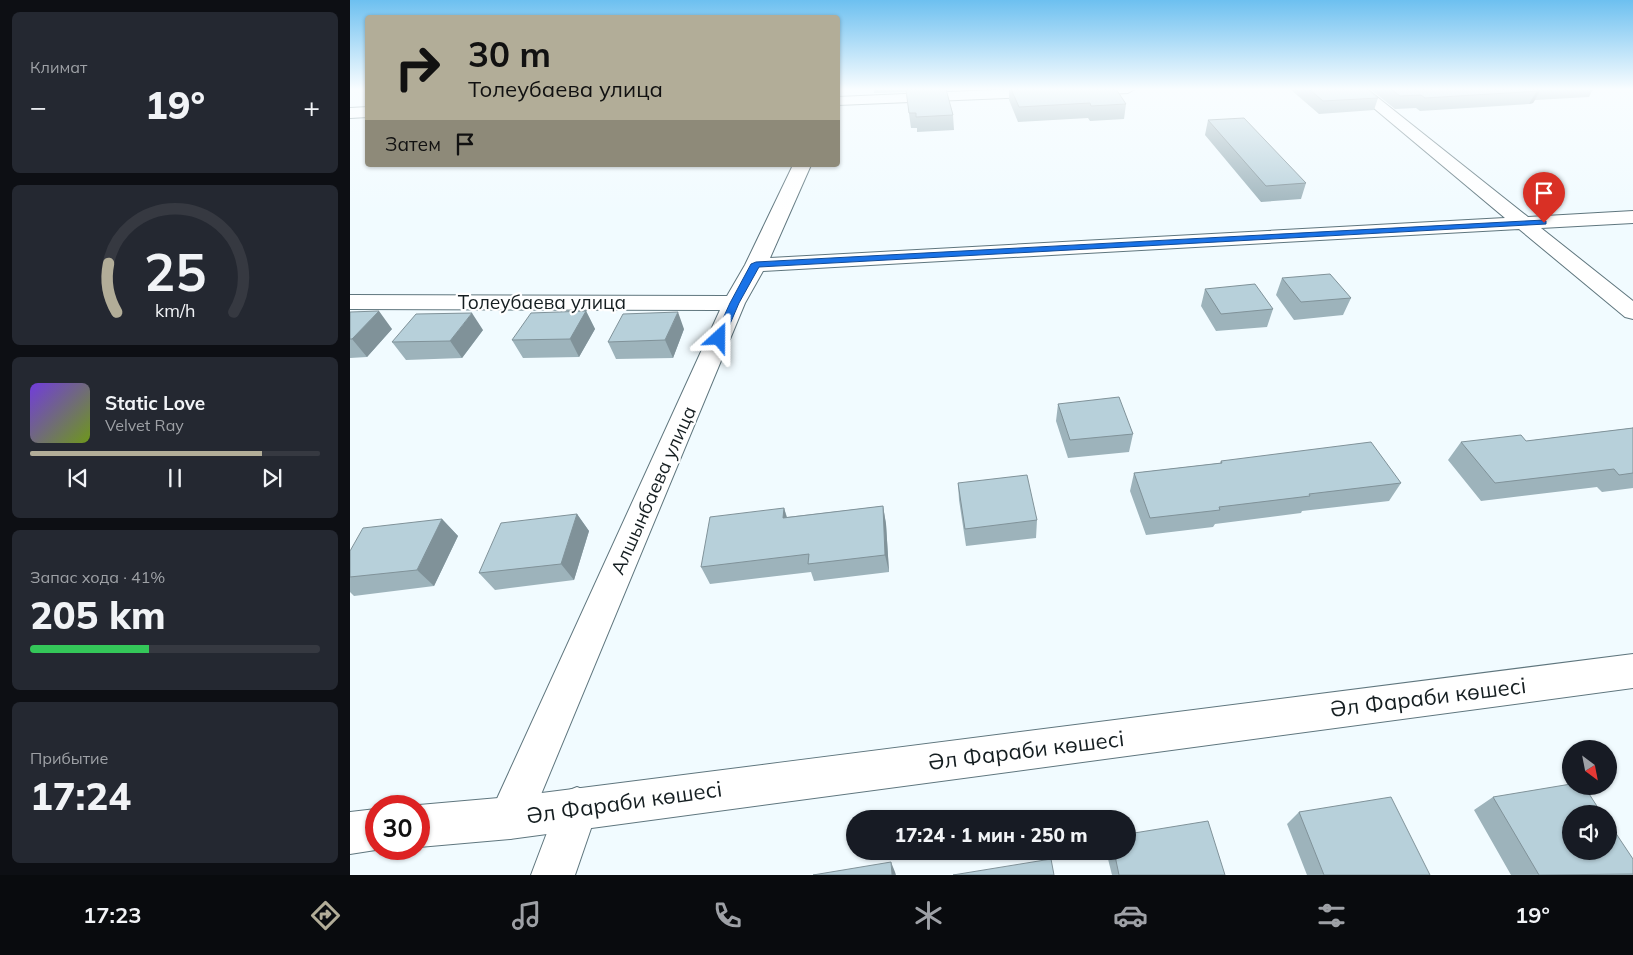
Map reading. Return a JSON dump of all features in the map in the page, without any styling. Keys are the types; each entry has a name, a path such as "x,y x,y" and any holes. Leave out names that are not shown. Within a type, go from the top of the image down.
{"street":[{"path":"1409,130 1633,312"},
{"name":"Алшынбаева улица","path":"510,818 734,303 756,264 801,167"},
{"path":"756,264 1633,217"},
{"name":"Толеубаева улица","path":"350,302 734,303"},
{"name":"Әл Фараби көшесі","path":"430,825 510,818 1633,671"},
{"path":"553,875 577,808"},
{"path":"350,833 365,831"}],"building":[{"path":"1217,130 1255,130 1306,183 1266,186"},
{"path":"1330,274 1351,298 1301,302 1282,278"},
{"path":"1255,284 1273,309 1221,314 1205,289"},
{"path":"379,311 352,339 350,339 350,312"},
{"path":"586,311 570,339 512,340 531,313"},
{"path":"678,312 665,340 608,342 623,314"},
{"path":"472,313 450,341 392,342 416,314"},
{"path":"1119,397 1133,434 1070,440 1058,404"},
{"path":"1633,428 1633,473 1619,475 1614,469 1495,483 1461,442 1521,435 1526,441"},
{"path":"1371,442 1401,483 1309,494 1310,496 1219,507 1220,510 1150,518 1134,473 1222,463 1221,461"},
{"path":"1027,475 1037,520 965,529 958,483"},
{"path":"883,506 885,555 808,564 809,554 701,567 710,517 784,508 783,518"},
{"path":"577,514 561,564 479,573 501,523"},
{"path":"442,519 417,570 350,577 350,551 363,528"},
{"path":"1562,786 1562,795 1590,795 1596,805 1562,805 1562,860 1617,860 1617,835 1633,859 1633,874 1539,875 1493,797"},
{"path":"1391,797 1430,875 1324,875 1299,812"},
{"path":"1208,821 1225,875 1119,875 1116,860 1136,860 1136,833"},
{"path":"1051,860 1054,875 953,875"},
{"path":"891,862 892,875 813,875"}],"route":[{"path":"719,338 734,303 756,264 1544,223"}]}
